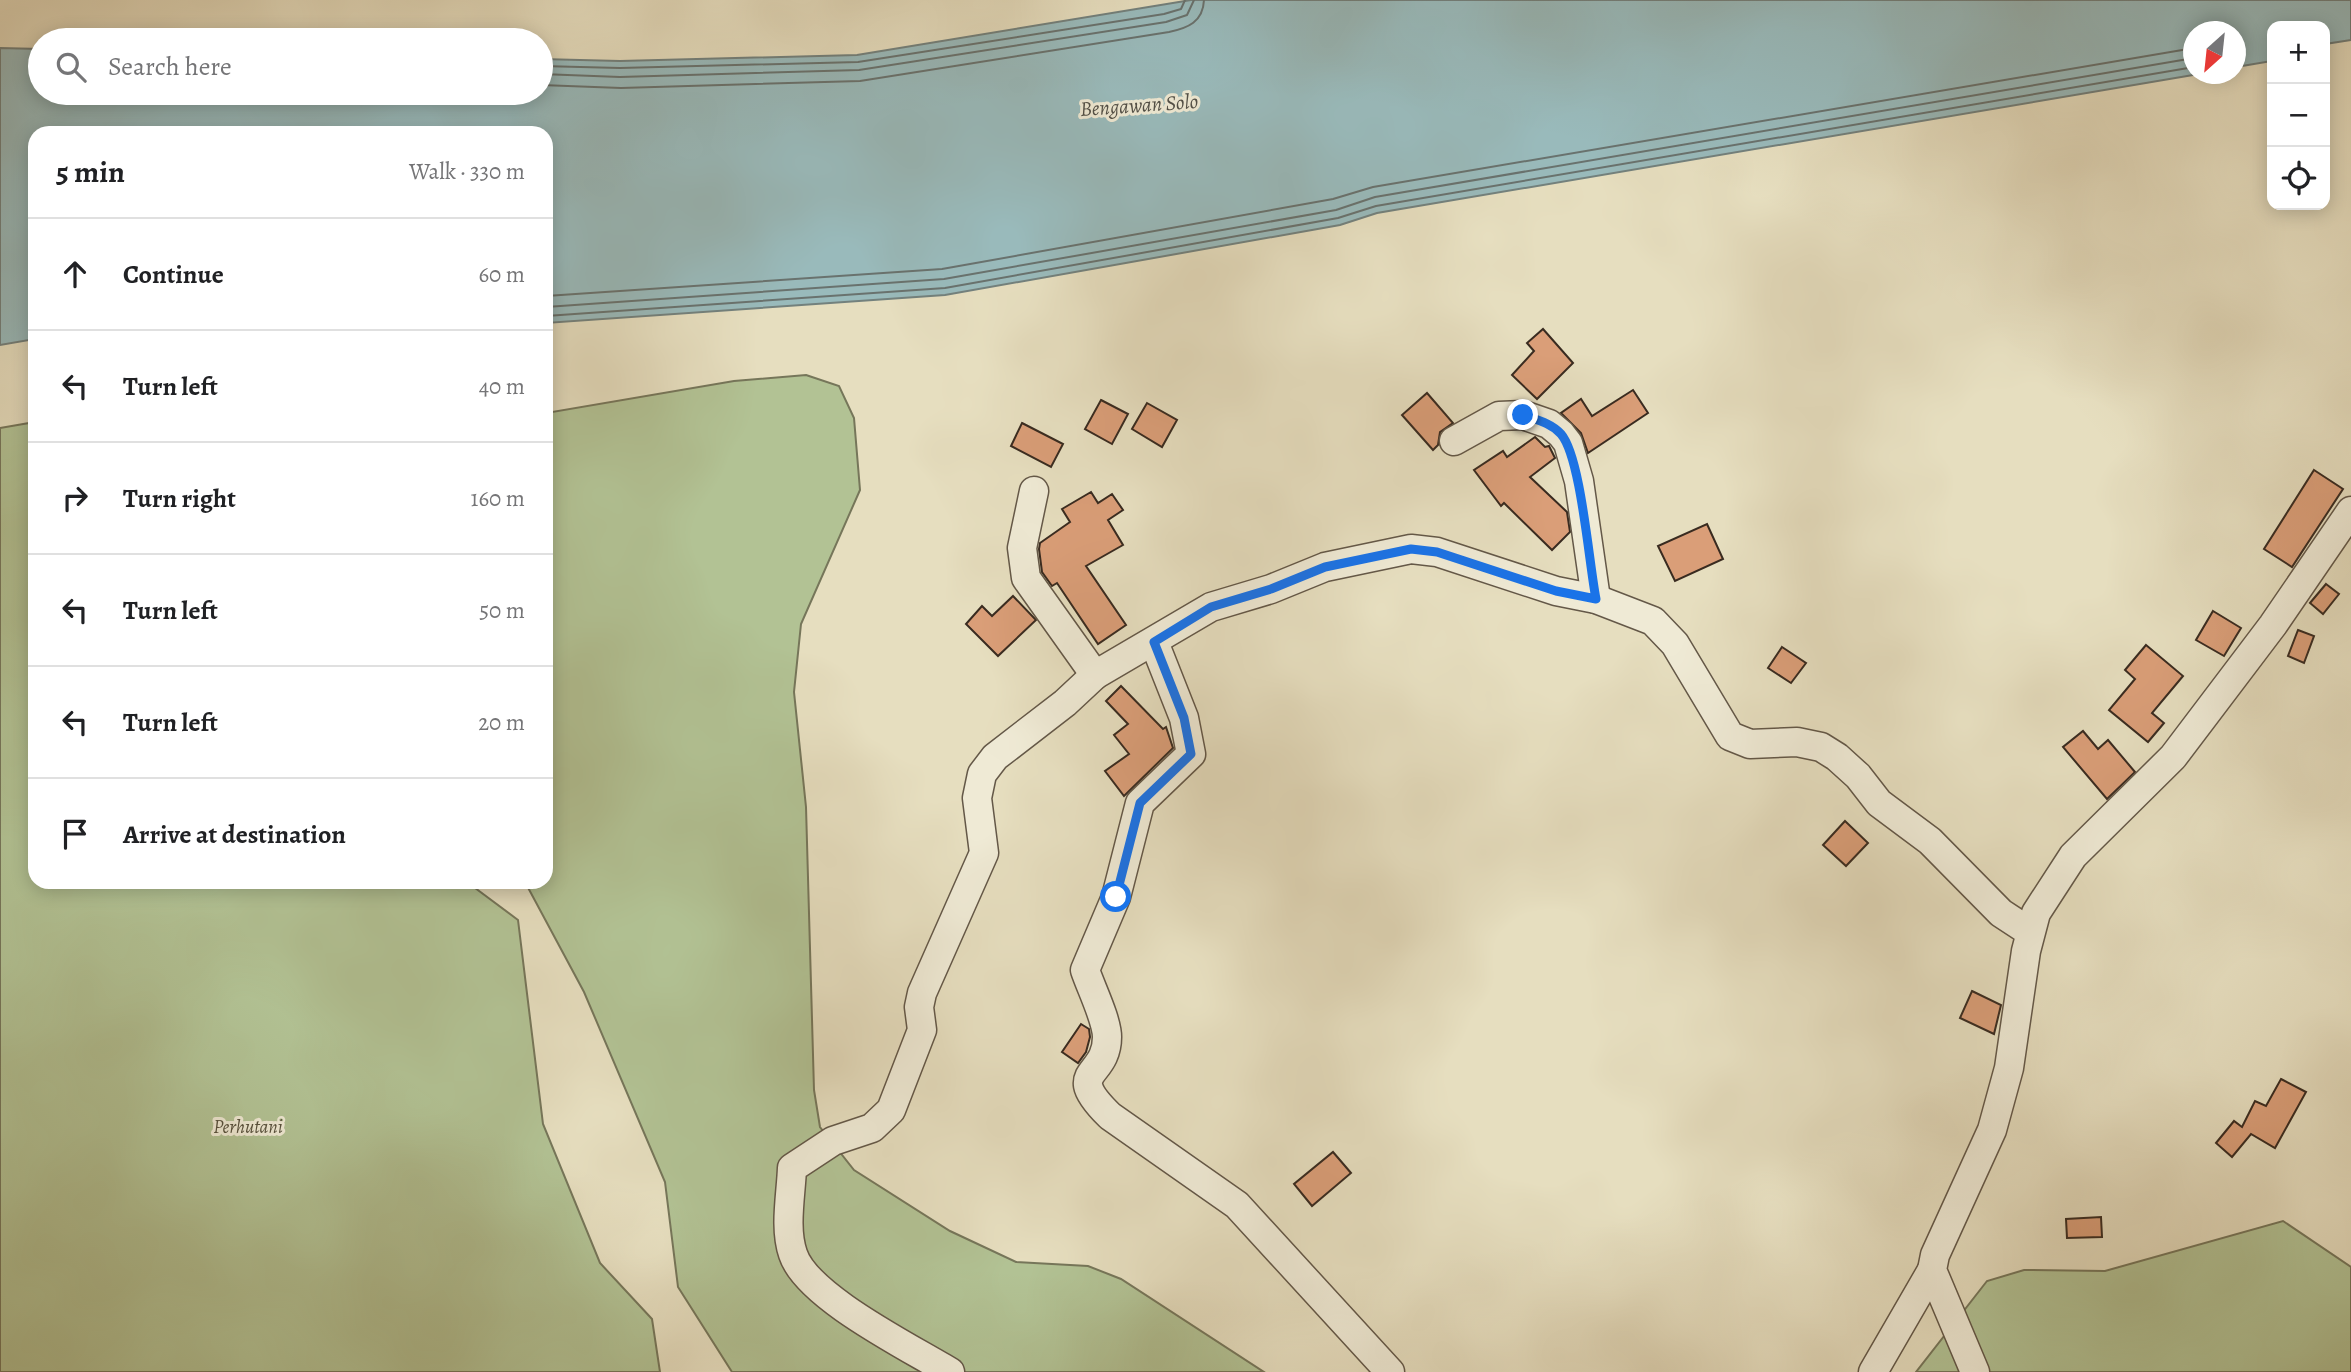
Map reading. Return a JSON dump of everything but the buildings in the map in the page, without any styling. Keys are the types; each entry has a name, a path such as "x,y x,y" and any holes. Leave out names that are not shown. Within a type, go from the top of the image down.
{"street":[{"path":"1454,441 1499,416 1523,415 1549,424 1561,434 1568,443 1579,481 1596,599"},
{"path":"1034,492 1022,548 1026,578 1095,675"},
{"path":"1873,1372 1932,1270 1935,1255 1992,1130 2009,1068 2030,932 2036,913 2073,856 2173,757 2273,625 2351,511"},
{"path":"950,1372 880,1330 809,1279 793,1255 789,1231 792,1168 833,1141 872,1128 891,1110 922,1030 919,1007 922,993 984,853 977,798 982,774 995,757 1065,703 1095,675 1211,607 1271,589 1325,567 1411,549 1437,552 1556,591 1633,610 1653,621 1675,643 1730,736 1750,744 1797,742 1821,747 1837,757 1858,776 1879,803 1930,841 2001,913 2030,932"},
{"path":"1154,642 1184,718 1191,754 1140,803 1116,897 1088,962 1086,970 1105,1021 1108,1040 1087,1079 1087,1087 1091,1098 1110,1116 1237,1205 1390,1372"},
{"path":"1932,1270 1975,1372"}],"green space":[{"path":"806,375 839,386 854,418 860,490 801,624 794,692 806,807 814,1090 820,1127 854,1170 950,1231 1016,1262 1088,1266 1121,1279 1264,1372 732,1372 678,1287 665,1182 584,992 529,889 553,889 553,412 734,381"},
{"name":"Perhutani","path":"28,423 28,889 476,889 518,920 543,1124 600,1263 652,1319 660,1372 0,1372 0,428"},
{"path":"2283,1221 2351,1267 2351,1372 1916,1372 1987,1281 2024,1270 2105,1271"}],"water":[{"name":"Bengawan Solo","path":"1191,0 2351,0 2351,40 2330,43 2330,21 2267,21 2267,62 2246,65 2246,21 2183,21 2183,77 1377,213 1340,225 945,295 553,323 553,126 28,126 28,340 0,345 0,48 28,49 28,105 553,105 553,59 620,61 857,55"}],"route":[{"path":"1116,897 1140,803 1164,783 1191,754 1184,718 1154,642 1182,623 1211,607 1271,589 1325,567 1411,549 1437,552 1556,591 1596,599 1583,526 1579,481 1568,443 1549,424 1523,415"}]}
